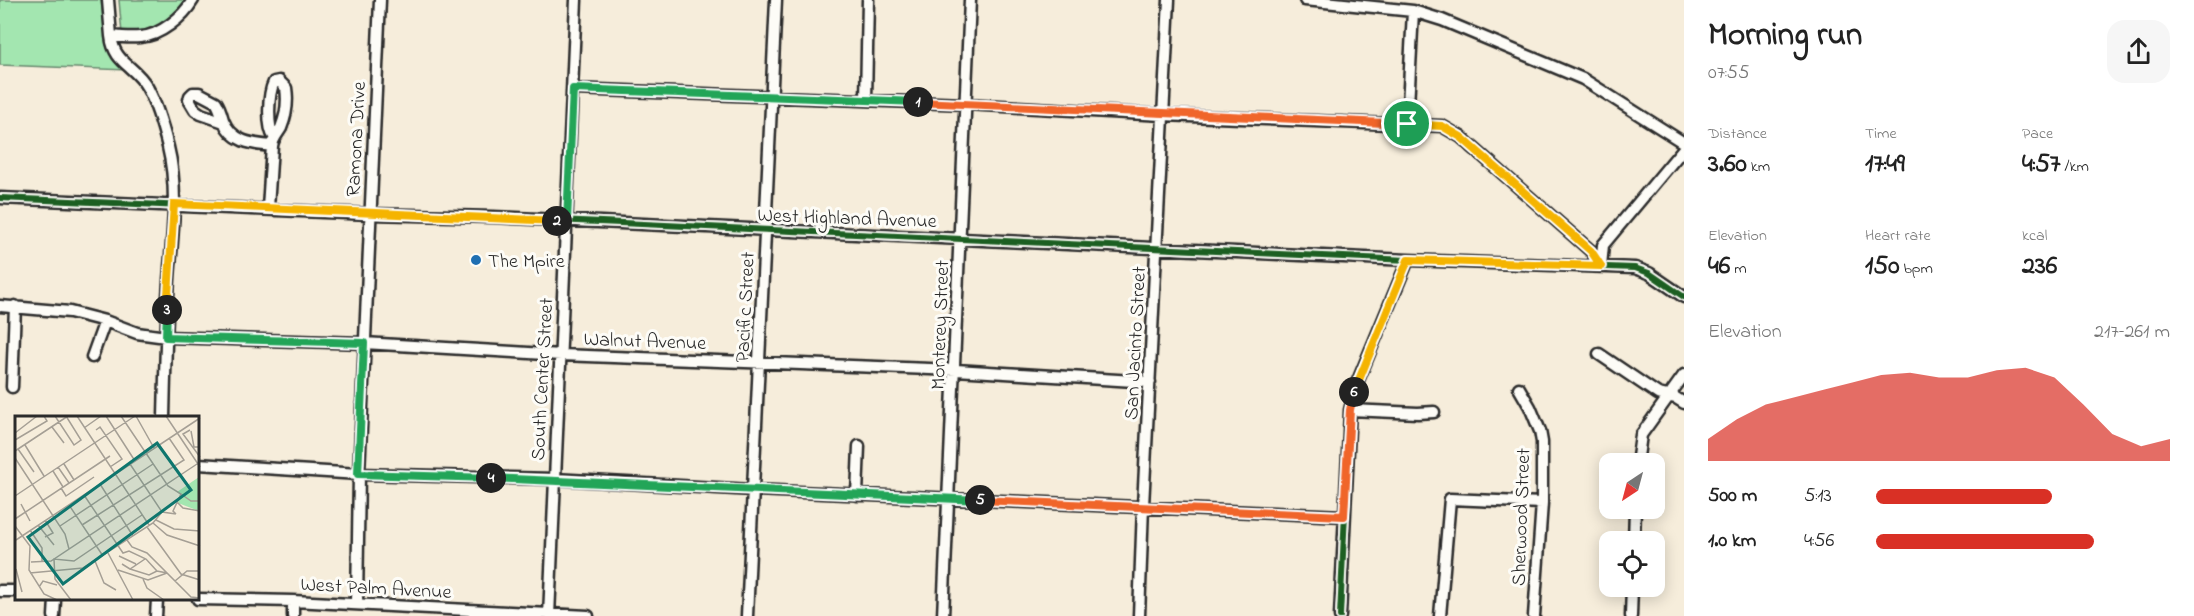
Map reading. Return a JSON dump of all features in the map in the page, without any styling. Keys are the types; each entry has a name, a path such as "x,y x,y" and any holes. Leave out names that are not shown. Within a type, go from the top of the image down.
{"street":[{"path":"108,0 114,53 139,75 153,100 174,173 164,416"},
{"path":"111,36 141,38 168,25 182,14 193,0"},
{"name":"Ramona Drive","path":"357,604 358,474 381,0"},
{"name":"South Center Street","path":"549,615 576,0"},
{"name":"Pacific Street","path":"747,616 776,0"},
{"path":"866,100 868,0"},
{"name":"Monterey Street","path":"944,616 970,0"},
{"name":"San Jacinto Street","path":"1139,616 1169,0"},
{"path":"1305,0 1413,11 1488,38 1583,79 1684,142"},
{"path":"1407,124 1413,11"},
{"path":"573,89 1442,126 1461,137 1591,251 1601,266"},
{"path":"224,122 237,138 243,141 273,142 268,208"},
{"path":"1601,266 1603,245 1684,148"},
{"name":"West Highland Avenue","path":"0,198 960,238 1408,260 1601,266 1642,270 1684,297"},
{"path":"1340,616 1350,410 1360,375 1408,260"},
{"name":"Walnut Avenue","path":"0,306 70,312 105,321 137,333 166,337 364,343 561,355 956,370 1150,382"},
{"path":"12,387 15,306"},
{"path":"92,357 105,321"},
{"path":"1599,354 1658,394 1684,403"},
{"path":"1639,453 1641,435 1684,375"},
{"name":"Sherwood Street","path":"1519,388 1530,406 1540,431 1542,503 1533,616"},
{"path":"1350,410 1434,412"},
{"path":"857,495 859,446"},
{"path":"200,464 358,474 554,479 857,495 1344,516"},
{"path":"1440,616 1450,499 1542,503"},
{"path":"1631,616 1632,597"},
{"name":"West Palm Avenue","path":"200,600 293,601 588,616"},
{"path":"54,616 55,601"},
{"path":"156,616 157,601"},
{"path":"293,601 293,616"}],"green space":[{"path":"0,0 101,0 106,45 112,57 127,70 0,65"},
{"path":"119,0 189,0 173,18 147,34 122,34"}],"cycle path":[{"path":"0,198 493,217 1408,260 1635,268 1649,273 1684,297"},
{"path":"1340,616 1350,410 1357,383 1408,260"}],"place":[{"name":"The Mpire","path":"476,260"}],"route":[{"path":"573,89 1407,124 1442,126 1461,137 1591,251 1601,266 1408,260 1360,375 1352,401 1344,516 554,479 358,474 364,343 166,337 174,204 567,221 573,89"}]}
